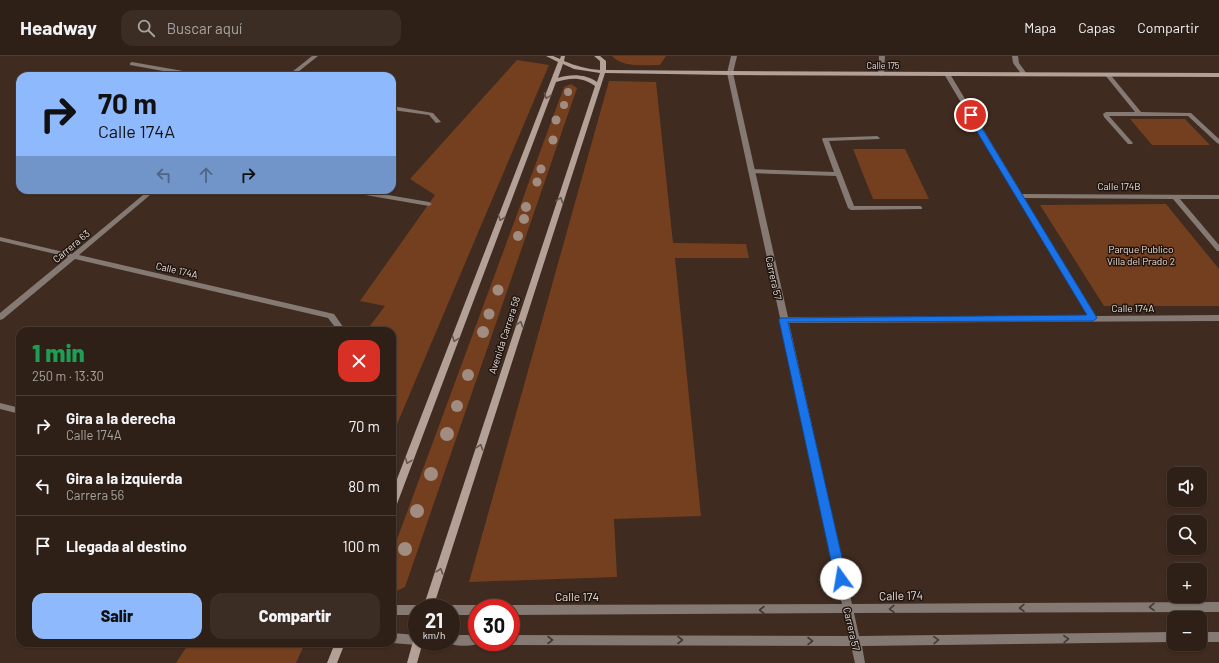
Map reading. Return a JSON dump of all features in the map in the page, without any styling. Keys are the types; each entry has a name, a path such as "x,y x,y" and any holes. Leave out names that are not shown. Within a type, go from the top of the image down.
{"street":[{"path":"295,72 315,56"},
{"name":"Calle 175","path":"549,56 562,58 574,67 604,71 881,74 1219,74"},
{"path":"599,56 603,61 604,71"},
{"name":"Carrera 57","path":"734,56 730,73 860,663"},
{"path":"881,74 882,56"},
{"path":"1015,56 1016,63 1024,74"},
{"path":"396,493 562,58"},
{"path":"132,64 177,72"},
{"name":"Avenida Carrera 58","path":"431,599 597,85 604,71"},
{"path":"947,74 1093,318"},
{"path":"1107,74 1139,113"},
{"path":"553,81 564,77 578,77 593,81 597,85"},
{"path":"396,109 431,114 438,122"},
{"path":"1130,143 1106,116 1106,114 1189,114 1219,142"},
{"path":"877,138 825,139 851,208 920,208"},
{"path":"751,171 838,174"},
{"name":"Carrera 63","path":"0,317 148,194"},
{"path":"371,194 429,204"},
{"name":"Calle 174B","path":"1019,196 1219,197"},
{"path":"1175,197 1219,249"},
{"name":"Calle 174A","path":"0,239 331,316 339,327"},
{"name":"Calle 174A","path":"784,320 1219,318"},
{"path":"0,406 16,410"},
{"name":"Calle 174","path":"520,610 848,610 1219,607"},
{"path":"396,610 408,610"},
{"path":"520,640 855,641 1167,637"},
{"path":"1207,637 1219,637"},
{"path":"396,638 408,640"},
{"path":"332,663 338,647"},
{"path":"412,663 415,651"}],"green space":[{"path":"612,56 666,56 660,65 641,65 628,64 617,60"},
{"path":"517,60 549,65 396,427 396,327 369,327 385,306 360,301 435,195 410,179"},
{"path":"609,81 656,82 673,243 746,244 749,258 675,258 701,516 614,519 617,577 469,582"},
{"path":"571,84 577,88 405,587 396,591 396,542 564,87"},
{"path":"1130,119 1185,119 1210,145 1152,145"},
{"path":"853,149 905,149 929,199 873,199"},
{"name":"Parque Publico Villa del Prado 2","path":"1166,204 1219,269 1219,306 1104,306 1040,205"},
{"path":"186,647 303,647 296,663 176,663"}],"route":[{"path":"841,579 784,320 1093,318 971,115"}]}
